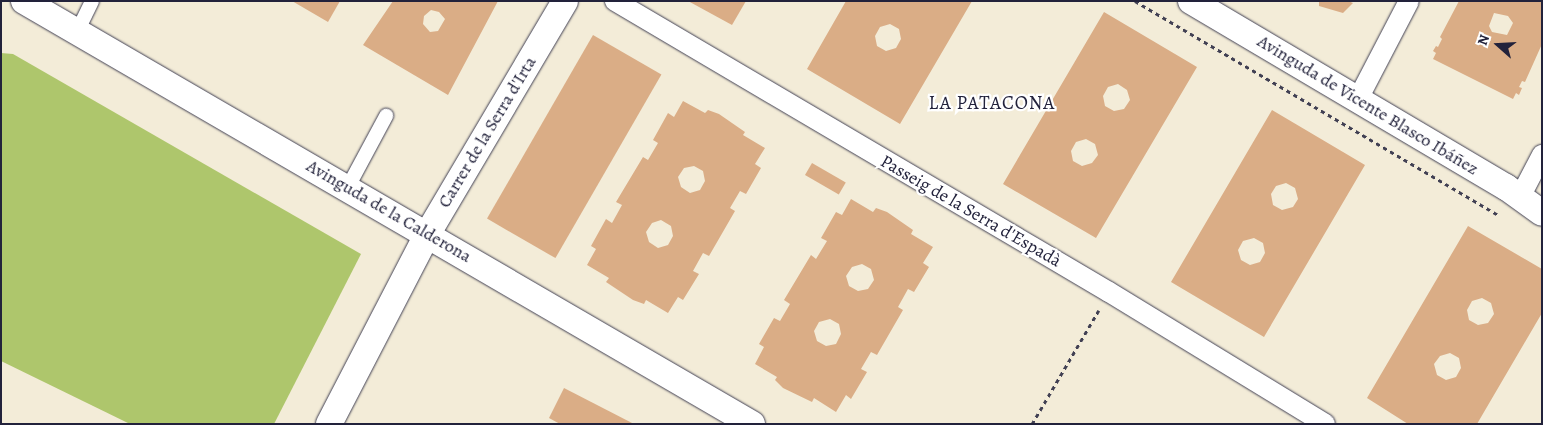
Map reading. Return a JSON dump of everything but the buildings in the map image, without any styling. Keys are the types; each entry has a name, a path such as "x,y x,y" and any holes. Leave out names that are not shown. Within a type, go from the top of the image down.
{"street":[{"name":"Avinguda de la Calderona","path":"24,1 428,233 752,424"},
{"name":"Carrer de la Serra d'Irta","path":"329,424 428,233 564,1"},
{"name":"Passeig de la Serra d'Espadà","path":"615,1 1109,292 1325,424"},
{"path":"1358,99 1409,1"},
{"name":"Avinguda de Vicente Blasco Ibáñez","path":"1193,2 1506,187 1509,208 1542,213"},
{"path":"1509,208 1542,155"}],"lane":[{"path":"77,32 92,1"},
{"path":"348,187 386,116"}],"path":[{"path":"1135,1 1509,208"},
{"path":"1032,424 1109,292"}],"green space":[{"path":"1,53 13,54 361,254 274,424 130,424 1,361"}],"district":[{"name":"LA PATACONA","path":"992,104"}]}
